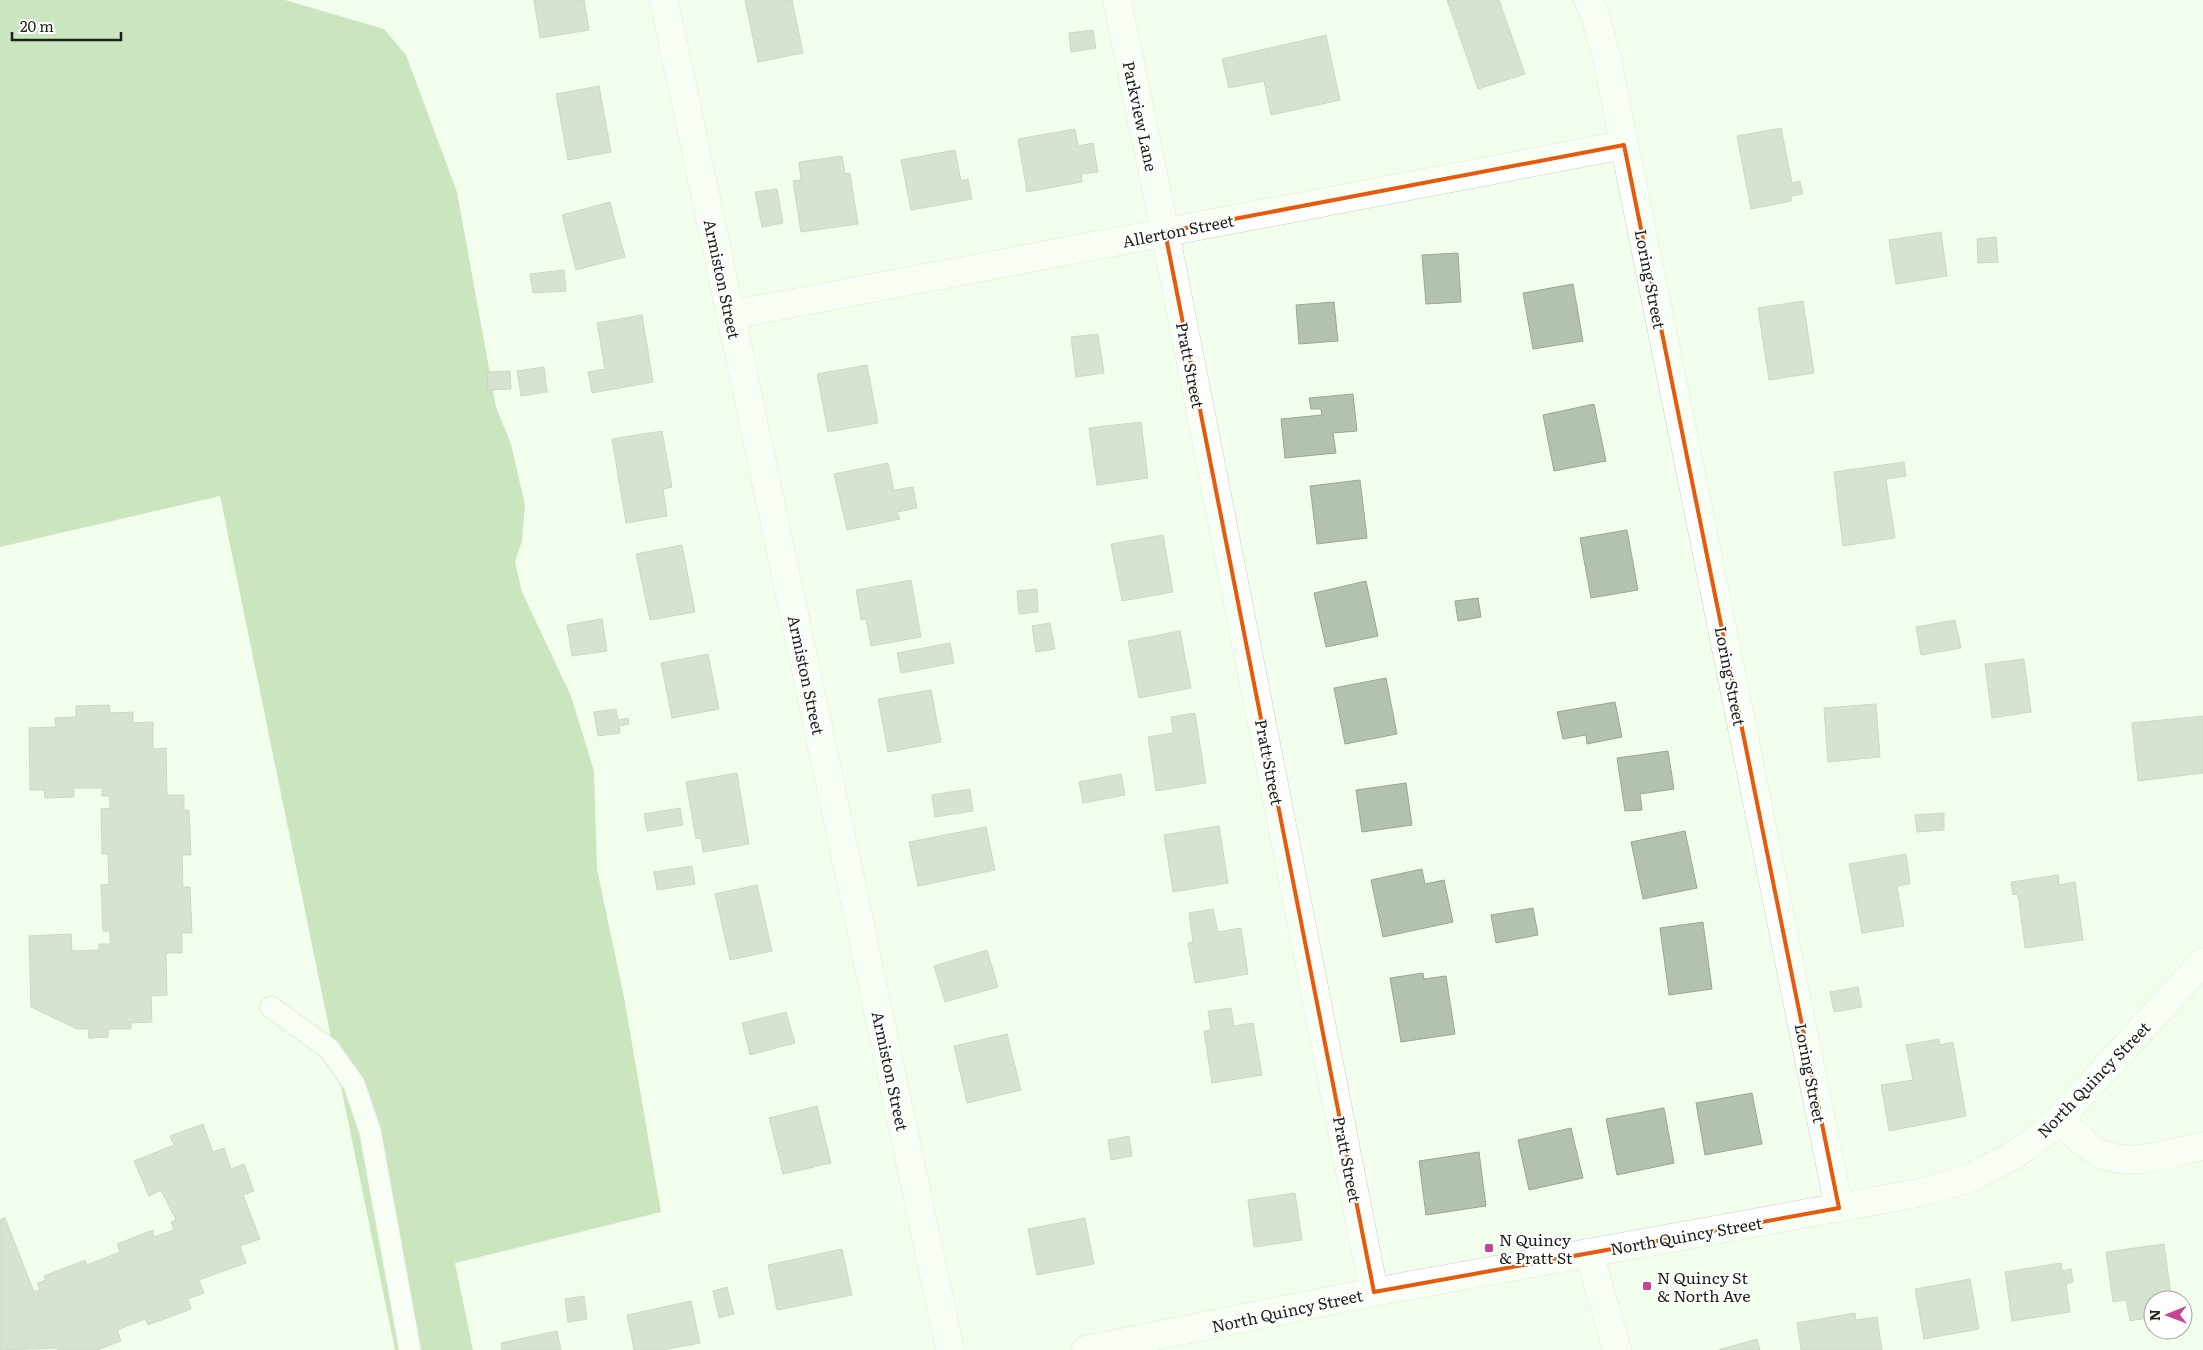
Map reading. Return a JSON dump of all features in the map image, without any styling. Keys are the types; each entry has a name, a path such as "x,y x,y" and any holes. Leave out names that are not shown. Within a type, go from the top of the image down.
{"street":[{"name":"Armiston Street","path":"664,0 950,1350"},
{"name":"Parkview Lane","path":"1118,0 1165,232"},
{"name":"Loring Street","path":"1588,0 1596,18 1608,63 1838,1208"},
{"name":"Allerton Street","path":"731,315 1624,145"},
{"name":"Pratt Street","path":"1165,232 1374,1292"},
{"name":"North Quincy Street","path":"1086,1350 1145,1345 1374,1292 1924,1192 1970,1178 2012,1156 2050,1129 2203,962"},
{"path":"2060,1119 2077,1136 2098,1152 2120,1159 2133,1160 2203,1146"},
{"path":"1589,1253 1617,1350"}],"lane":[{"path":"271,1008 328,1049 354,1084 370,1131 410,1350"}],"highlighted area":[{"path":"1624,145 1839,1208 1374,1292 1165,232"}],"green space":[{"path":"0,0 285,0 384,29 406,55 457,192 496,407 511,444 525,505 522,541 515,562 522,592 571,696 594,771 597,869 624,997 661,1212 455,1263 473,1350 395,1350 220,496 0,547"}],"building":[{"path":"534,0 584,0 589,30 540,38"},
{"path":"745,0 792,0 803,53 758,62"},
{"path":"1447,0 1499,0 1525,74 1478,89"},
{"path":"1093,30 1096,48 1071,52 1069,33"},
{"path":"1326,35 1340,100 1271,115 1264,81 1229,88 1222,59"},
{"path":"599,86 611,152 568,160 556,94"},
{"path":"1781,128 1792,183 1800,181 1803,194 1791,196 1791,201 1751,209 1737,136"},
{"path":"1075,129 1078,146 1093,143 1098,172 1081,174 1082,182 1027,192 1018,139"},
{"path":"955,150 961,181 968,179 972,199 911,210 901,160"},
{"path":"842,156 845,174 850,173 858,224 801,232 793,181 801,180 799,162"},
{"path":"777,189 783,223 762,227 755,192"},
{"path":"610,202 625,257 576,270 562,215"},
{"path":"1941,232 1947,276 1896,284 1889,240"},
{"path":"1996,237 1998,262 1978,263 1977,239"},
{"path":"1458,253 1461,302 1426,304 1422,255"},
{"path":"564,270 566,291 533,293 530,274"},
{"path":"1573,284 1583,341 1533,349 1523,293"},
{"path":"1803,301 1814,373 1769,380 1758,308"},
{"path":"1334,302 1338,341 1299,344 1296,305"},
{"path":"642,315 653,382 592,393 588,372 605,369 597,323"},
{"path":"1098,334 1104,373 1076,377 1071,337"},
{"path":"867,365 878,423 828,432 817,374"},
{"path":"544,367 547,392 521,396 517,371"},
{"path":"510,371 511,389 488,390 487,372"},
{"path":"1353,394 1357,431 1333,433 1336,453 1285,458 1281,419 1322,415 1321,409 1311,409 1309,398"},
{"path":"1594,404 1606,461 1554,471 1543,415"},
{"path":"1141,422 1148,478 1097,485 1089,428"},
{"path":"662,431 672,487 663,489 667,516 626,523 612,439"},
{"path":"1904,462 1906,476 1886,479 1895,538 1843,546 1834,472"},
{"path":"888,463 894,490 913,487 917,508 897,512 900,519 847,530 834,474"},
{"path":"1360,480 1367,538 1317,544 1310,486"},
{"path":"1627,530 1638,590 1591,598 1580,538"},
{"path":"1163,535 1173,592 1122,601 1111,544"},
{"path":"682,545 695,612 650,620 636,554"},
{"path":"911,580 921,637 871,646 866,619 861,620 856,590"},
{"path":"1366,581 1378,636 1326,647 1314,593"},
{"path":"1037,589 1038,612 1019,614 1017,591"},
{"path":"1478,598 1481,617 1458,621 1455,601"},
{"path":"602,619 607,651 572,656 567,625"},
{"path":"1955,620 1961,648 1921,655 1916,627"},
{"path":"1050,623 1055,649 1036,652 1032,626"},
{"path":"1180,631 1191,688 1139,698 1128,641"},
{"path":"950,643 954,663 901,673 897,653"},
{"path":"708,654 719,709 672,718 661,663"},
{"path":"2024,659 2031,712 1992,718 1985,664"},
{"path":"1386,678 1397,734 1345,744 1334,688"},
{"path":"931,690 941,742 888,752 878,699"},
{"path":"1615,702 1622,737 1587,744 1586,735 1563,739 1557,712"},
{"path":"1876,704 1880,757 1828,762 1824,708"},
{"path":"109,705 110,713 133,712 133,723 153,722 153,749 166,748 167,795 184,795 184,810 189,810 191,855 182,855 183,887 190,887 192,933 182,933 182,953 166,953 167,995 151,996 152,1022 131,1023 131,1029 108,1029 108,1037 89,1038 88,1029 77,1029 31,1007 29,936 71,934 72,951 99,950 99,944 110,944 110,931 103,931 101,885 109,884 108,854 102,854 101,809 110,808 109,796 102,796 102,788 74,788 74,797 45,798 44,790 30,790 29,728 56,727 55,718 76,717 76,706"},
{"path":"616,709 618,720 628,718 629,724 619,726 620,733 598,736 594,712"},
{"path":"1195,713 1206,783 1156,791 1148,737 1173,733 1171,717"},
{"path":"2203,716 2203,773 2138,781 2132,723"},
{"path":"1668,751 1674,789 1640,794 1642,810 1625,811 1617,758"},
{"path":"737,773 749,844 703,852 701,838 696,839 686,782"},
{"path":"1121,774 1125,795 1083,803 1079,782"},
{"path":"1406,783 1412,825 1362,832 1356,790"},
{"path":"970,789 973,811 935,817 932,795"},
{"path":"680,808 683,825 647,831 644,814"},
{"path":"1944,813 1944,830 1917,832 1915,815"},
{"path":"1219,826 1228,883 1173,892 1164,835"},
{"path":"986,827 995,870 918,886 909,842"},
{"path":"1685,831 1697,888 1643,899 1631,842"},
{"path":"1906,854 1910,884 1897,886 1904,926 1862,933 1849,864"},
{"path":"692,866 695,884 657,890 654,872"},
{"path":"1422,869 1425,884 1444,880 1453,922 1383,937 1371,880"},
{"path":"2058,875 2059,885 2075,882 2083,940 2025,948 2018,894 2013,895 2011,882"},
{"path":"757,885 772,951 730,960 715,894"},
{"path":"1533,908 1538,935 1496,943 1491,915"},
{"path":"1213,909 1218,932 1241,928 1248,974 1195,983 1188,943 1193,942 1189,913"},
{"path":"1703,922 1712,989 1669,995 1660,928"},
{"path":"987,950 998,987 945,1002 934,966"},
{"path":"1423,973 1424,979 1446,976 1455,1034 1401,1042 1390,978"},
{"path":"1858,987 1862,1007 1834,1012 1830,992"},
{"path":"1231,1008 1234,1026 1253,1023 1262,1075 1212,1083 1204,1031 1211,1030 1208,1011"},
{"path":"786,1012 795,1043 750,1055 742,1023"},
{"path":"1007,1034 1021,1090 967,1103 954,1046"},
{"path":"1939,1039 1940,1045 1953,1042 1966,1116 1889,1131 1881,1085 1913,1080 1906,1045"},
{"path":"1752,1093 1762,1144 1705,1155 1696,1103"},
{"path":"817,1106 831,1163 783,1174 769,1118"},
{"path":"1664,1108 1674,1163 1617,1175 1606,1119"},
{"path":"203,1124 213,1152 224,1148 231,1169 244,1164 254,1191 243,1195 260,1239 240,1246 246,1263 199,1280 204,1293 188,1299 191,1309 148,1325 145,1319 117,1330 121,1341 97,1350 58,1350 57,1348 0,1350 0,1220 5,1218 34,1292 40,1290 37,1283 46,1280 44,1276 85,1260 87,1265 120,1252 117,1244 153,1230 154,1237 174,1230 171,1222 176,1220 161,1190 149,1196 134,1161 174,1145 170,1136"},
{"path":"1571,1128 1583,1178 1529,1190 1518,1140"},
{"path":"1129,1136 1132,1156 1111,1160 1108,1140"},
{"path":"1479,1152 1486,1206 1426,1215 1419,1161"},
{"path":"1295,1193 1302,1240 1254,1247 1248,1200"},
{"path":"1085,1218 1094,1264 1037,1275 1028,1229"},
{"path":"2164,1244 2170,1290 2143,1290 2143,1319 2130,1321 2126,1300 2113,1302 2106,1252"},
{"path":"842,1249 852,1295 777,1310 768,1265"},
{"path":"2061,1263 2062,1271 2071,1269 2073,1282 2066,1284 2070,1312 2012,1321 2005,1272"},
{"path":"1970,1279 1979,1329 1924,1339 1915,1289"},
{"path":"727,1287 734,1314 719,1318 713,1291"},
{"path":"584,1296 587,1319 568,1322 565,1299"},
{"path":"691,1301 700,1343 663,1350 634,1350 627,1315"},
{"path":"1855,1313 1856,1320 1877,1317 1882,1350 1801,1350 1797,1323"},
{"path":"557,1331 561,1350 502,1350 501,1343"},
{"path":"1757,1339 1760,1350 1718,1350"}],"place":[{"name":"N Quincy & Pratt St","path":"1489,1248"},
{"name":"N Quincy St & North Ave","path":"1647,1286"}]}
